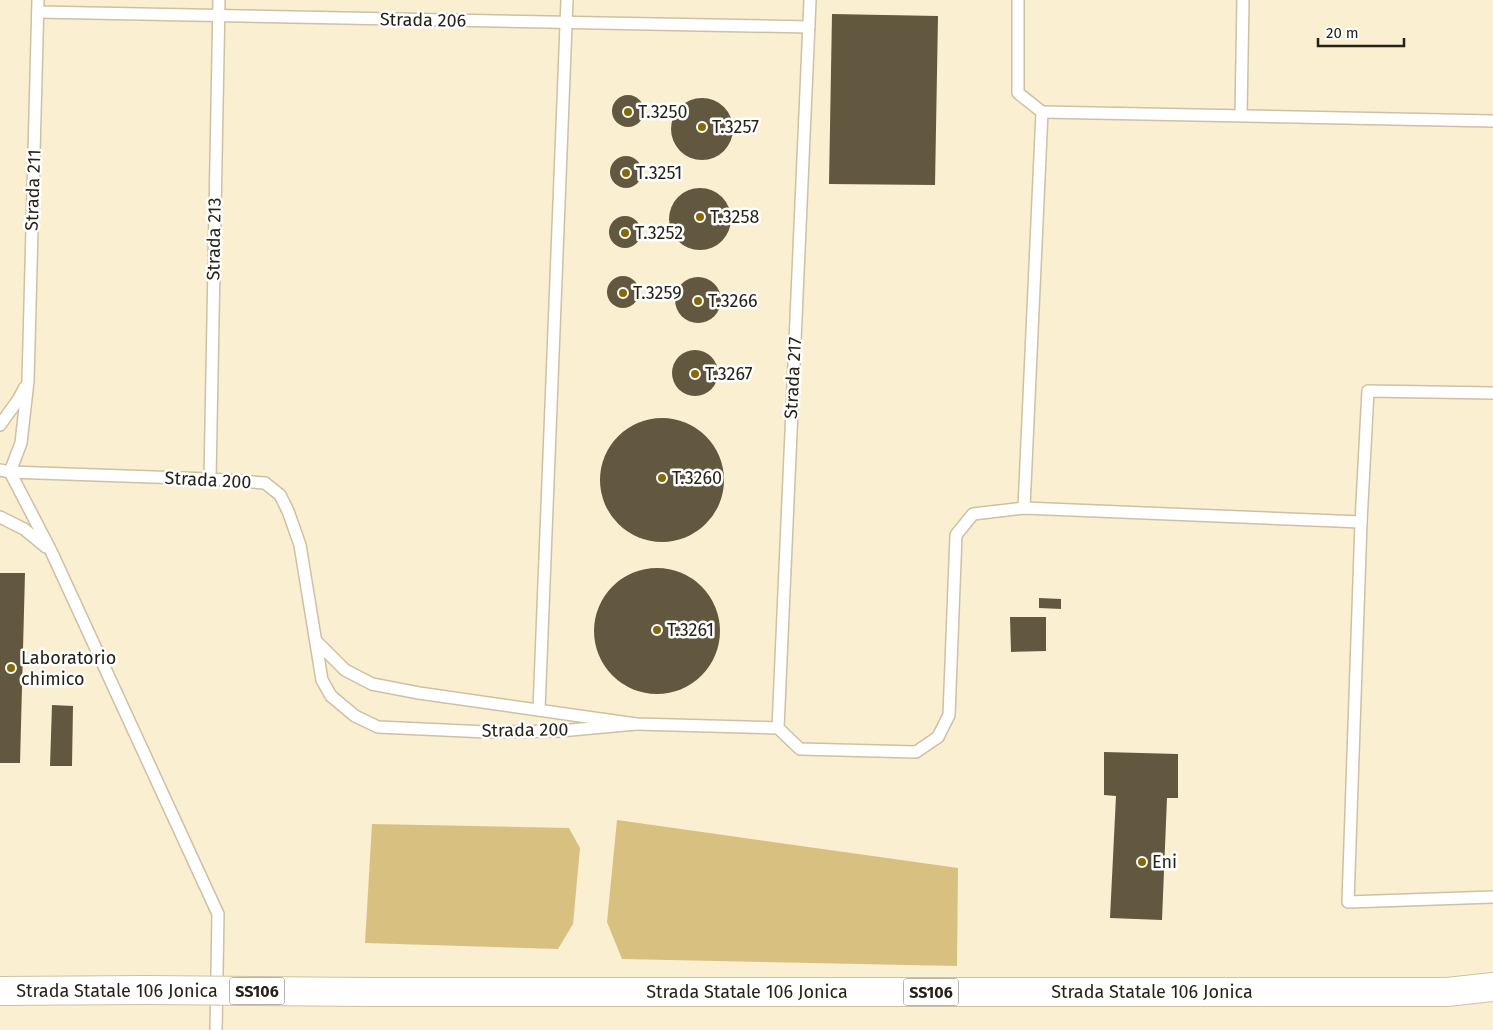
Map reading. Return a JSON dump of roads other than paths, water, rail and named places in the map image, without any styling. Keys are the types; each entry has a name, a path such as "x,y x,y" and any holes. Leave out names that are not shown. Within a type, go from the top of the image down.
{"main road":[{"name":"Strada Statale 106 Jonica","path":"0,991 1447,992 1493,987"}],"lane":[{"name":"Strada 211","path":"3,473 21,443 28,381 38,0"},
{"name":"Strada 213","path":"210,479 219,0"},
{"path":"539,710 567,0"},
{"name":"Strada 217","path":"778,728 810,0"},
{"path":"1018,0 1018,93 1042,112 1493,120"},
{"path":"1242,115 1243,0"},
{"name":"Strada 206","path":"38,12 809,27"},
{"path":"1024,508 1042,112"},
{"name":"Strada 211","path":"0,425 18,400 28,381"},
{"path":"1493,393 1368,391 1361,522 1348,902 1493,897"},
{"path":"3,473 51,551 218,914 216,1030"},
{"name":"Strada 200","path":"3,473 210,479 265,483 280,495 300,545 322,680 332,696 355,716 378,727 487,732 551,731 636,724 778,728"},
{"path":"778,728 800,749 916,752 938,737 949,715 956,535 973,514 1024,508 1361,522"},
{"path":"0,517 24,529 51,551"},
{"name":"Strada 200","path":"316,641 345,670 372,684 419,693 636,724"}],"place":[{"name":"T.3250","path":"628,112"},
{"name":"T.3257","path":"702,127"},
{"name":"T.3251","path":"626,173"},
{"name":"T.3258","path":"700,217"},
{"name":"T.3252","path":"625,233"},
{"name":"T.3259","path":"623,293"},
{"name":"T.3266","path":"698,301"},
{"name":"T.3267","path":"695,374"},
{"name":"T.3260","path":"662,478"},
{"name":"T.3261","path":"657,630"},
{"name":"Laboratorio chimico","path":"11,668"},
{"name":"Eni","path":"1142,862"}]}
